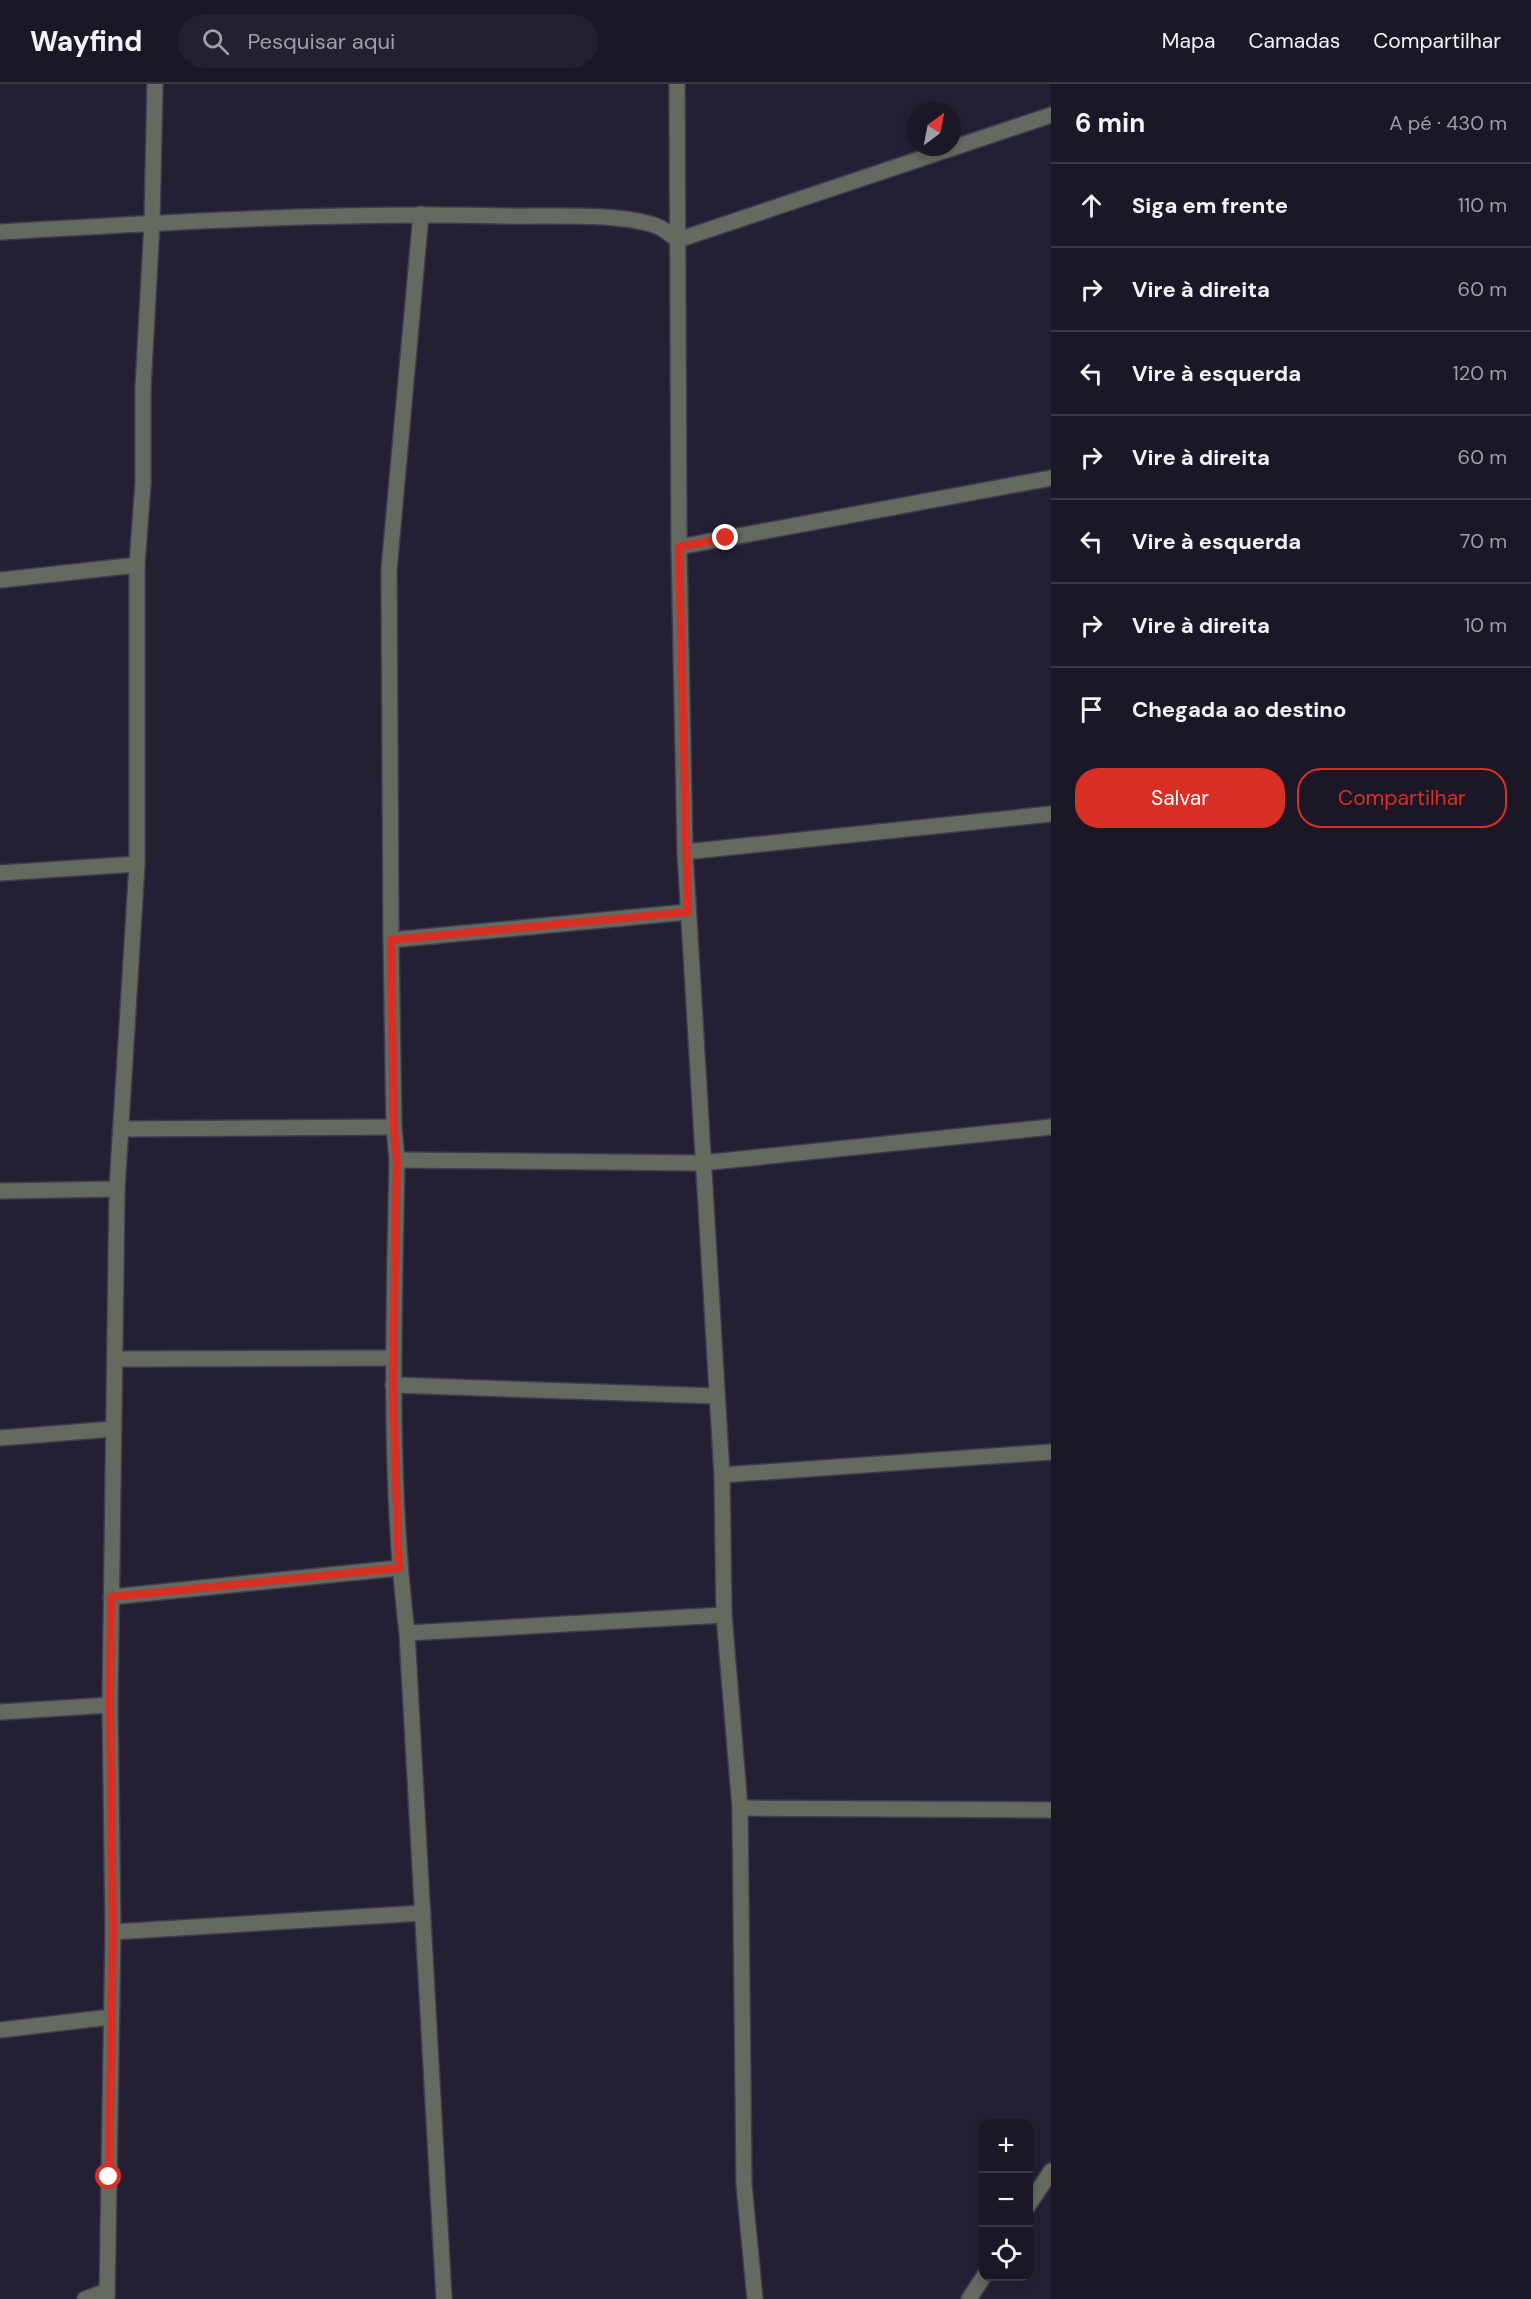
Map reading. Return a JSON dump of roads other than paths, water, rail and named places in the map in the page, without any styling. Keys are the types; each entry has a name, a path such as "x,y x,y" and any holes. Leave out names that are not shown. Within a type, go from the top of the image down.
{"street":[{"path":"85,2299 107,2295 113,1932 110,1705 117,1189 137,864 137,565 143,483 143,388 152,223 155,84"},
{"path":"677,84 679,547 685,852 722,1475 724,1615 740,1808 744,2185 755,2299"},
{"path":"678,240 1051,115"},
{"path":"421,214 389,570 391,940 394,1127 397,1160 393,1385 399,1568 407,1633 444,2299"},
{"path":"0,232 152,223 421,214 597,218 637,222 659,227 678,240"},
{"path":"679,547 1051,478"},
{"path":"0,580 137,565"},
{"path":"685,852 1051,814"},
{"path":"0,873 137,864"},
{"path":"391,940 688,912"},
{"path":"121,1129 394,1127"},
{"path":"397,1160 702,1163 1051,1127"},
{"path":"0,1191 117,1189"},
{"path":"116,1359 393,1358"},
{"path":"393,1385 716,1396"},
{"path":"0,1438 113,1429"},
{"path":"722,1475 1051,1452"},
{"path":"111,1597 399,1568"},
{"path":"407,1633 724,1615"},
{"path":"0,1712 110,1705"},
{"path":"740,1808 1051,1810"},
{"path":"113,1932 423,1913"},
{"path":"0,2030 111,2017"},
{"path":"1033,2199 1051,2170"},
{"path":"969,2299 981,2281"}]}
